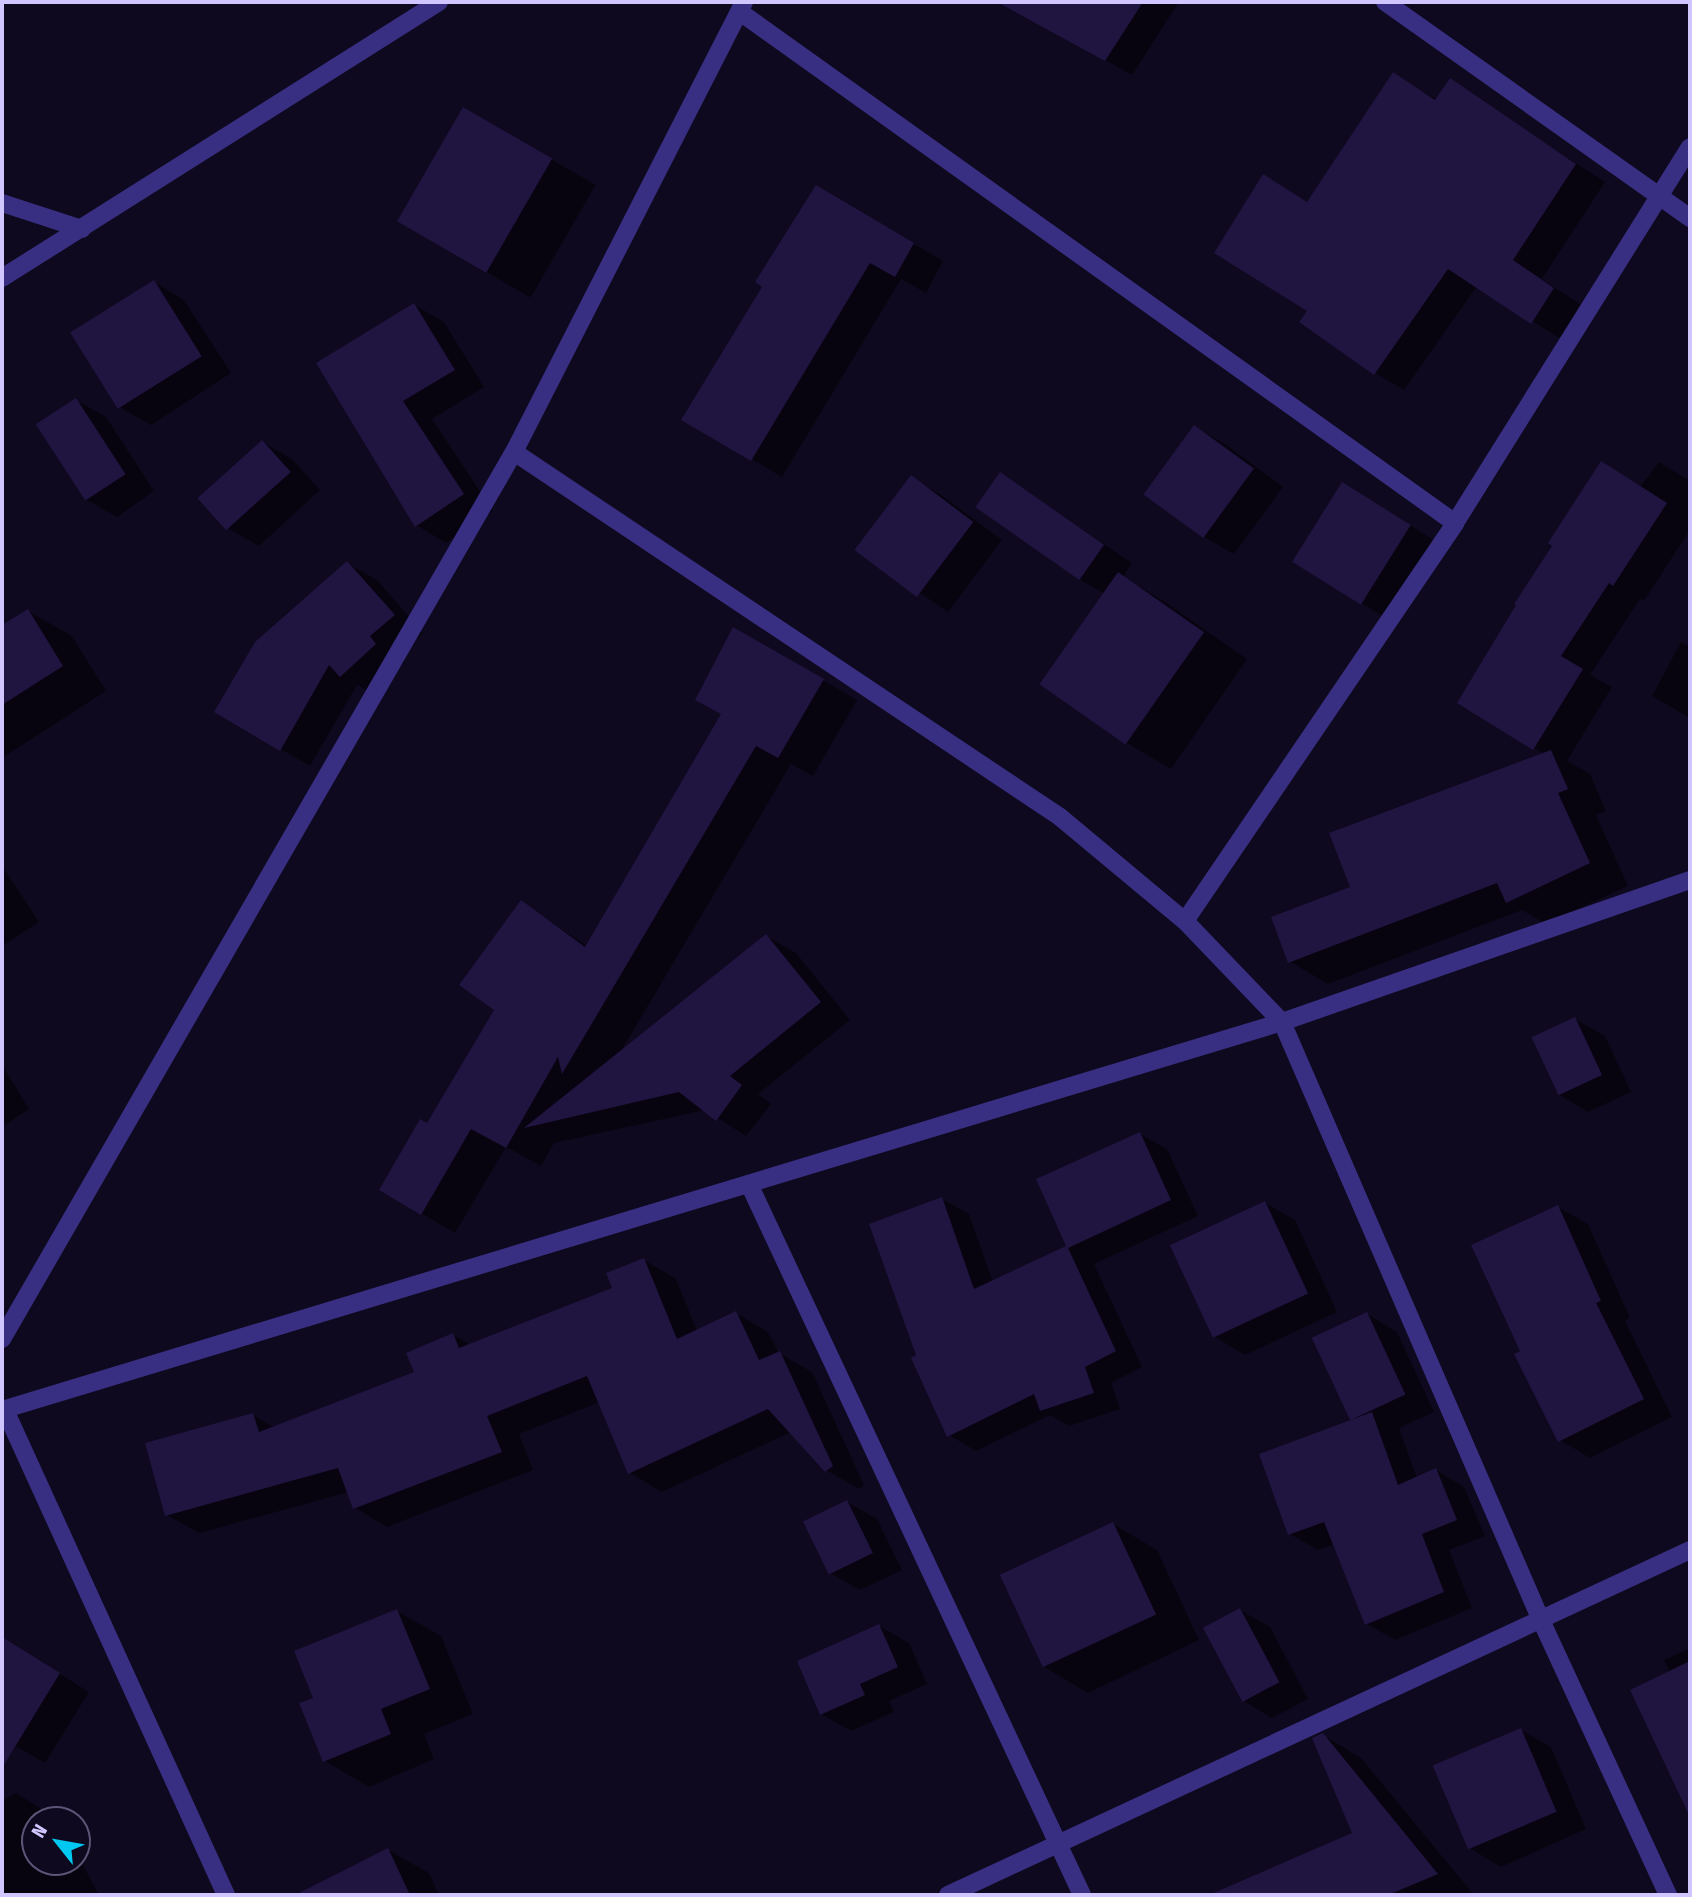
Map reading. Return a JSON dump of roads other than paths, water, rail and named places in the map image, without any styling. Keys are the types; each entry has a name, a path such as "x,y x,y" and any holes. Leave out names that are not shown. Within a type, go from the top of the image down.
{"street":[{"path":"2,278 439,2"},
{"path":"1385,2 1690,218"},
{"path":"2,1339 514,452 742,7 1455,523"},
{"path":"1185,921 1455,523 1690,147"},
{"path":"2,203 82,229"},
{"path":"514,452 1060,817 1185,921 1282,1022 1540,1618 1668,1895"},
{"path":"226,1895 3,1410 1282,1022 1690,880"},
{"path":"749,1184 1082,1895"},
{"path":"947,1895 1690,1550"}]}
